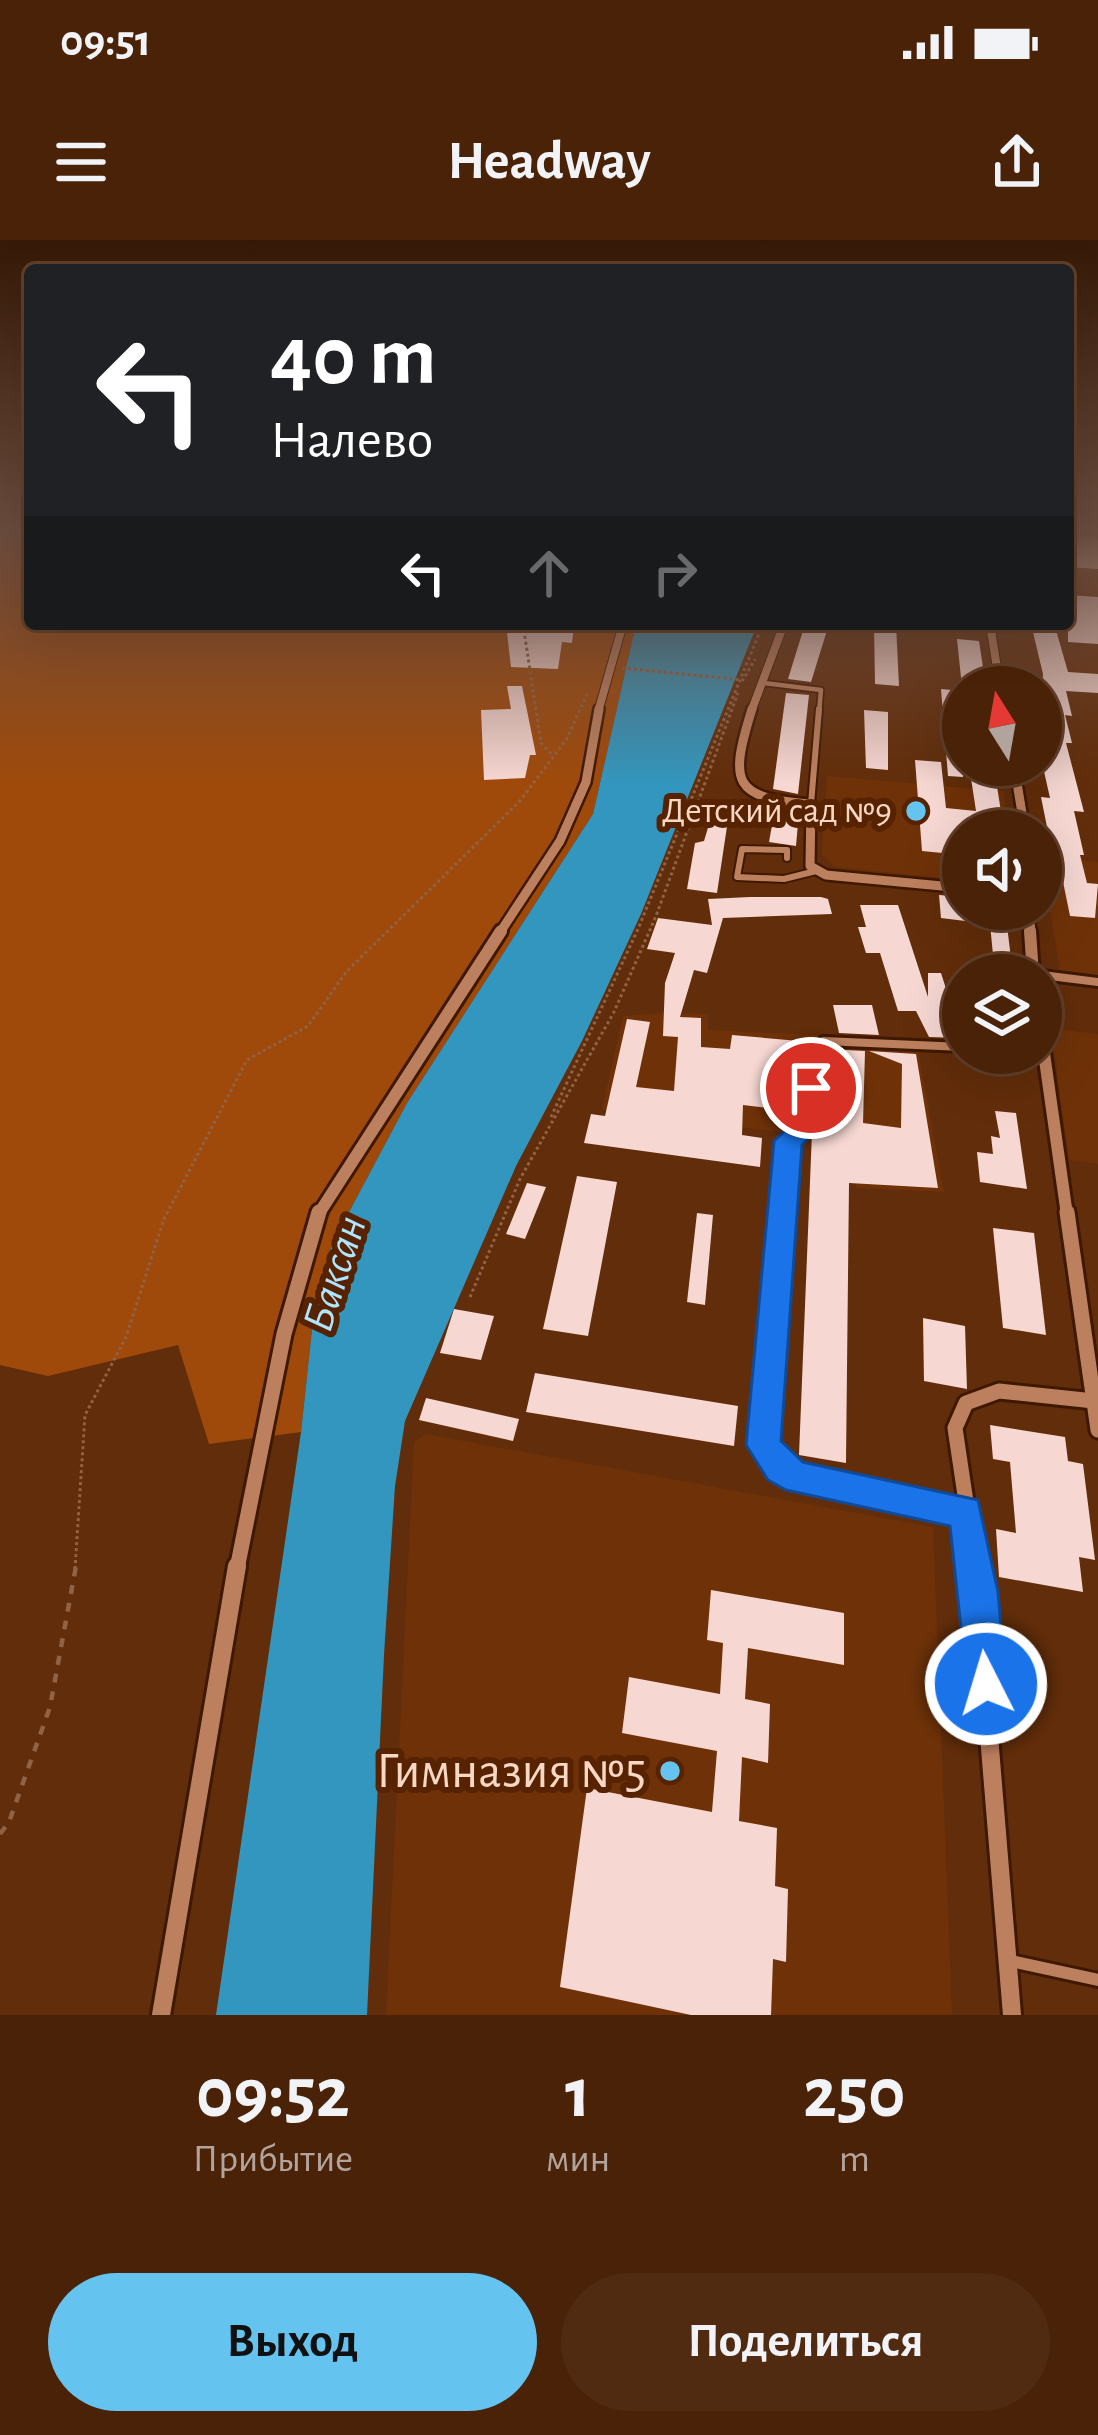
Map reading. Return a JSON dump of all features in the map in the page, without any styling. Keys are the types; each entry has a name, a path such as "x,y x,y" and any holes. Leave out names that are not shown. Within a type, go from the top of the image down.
{"street":[{"path":"161,2015 200,1768 274,1367 302,1261 320,1209 560,841 586,782 607,674 621,630"},
{"path":"782,630 742,731 742,780 747,790 760,797 811,804 806,855 810,866 818,870 859,880 942,886"},
{"path":"991,630 997,666"},
{"path":"1046,1074 1098,1430"},
{"path":"1012,2015 979,1592 955,1427 966,1402 999,1391 1094,1401"}],"lane":[{"path":"764,683 821,690 811,804"},
{"path":"787,858 788,850 742,849 737,877 784,879 818,870"},
{"path":"1062,978 1098,982"},
{"path":"942,1046 823,1041 811,1054 810,1123 788,1141 763,1445 780,1468 798,1478 965,1512"},
{"path":"1009,1961 1098,1980"}],"path":[{"path":"524,630 541,743 554,756"},
{"path":"551,1119 562,1109 614,1012 656,916 761,630"},
{"path":"0,1834 9,1822 50,1707 76,1565 85,1415 126,1337 164,1219 247,1060 308,1026 347,971 520,802 566,740 582,697 607,674 743,680"},
{"path":"470,1297 552,1108 588,1046 627,961 738,693"}],"shaded area":[{"path":"0,618 24,618 24,630 635,630 593,814 407,1103 332,1244 314,1311 301,1432 209,1444 178,1345 48,1376 0,1365"},
{"name":"Детский сад №9","path":"827,776 1003,791 1006,810 942,810 942,878 835,867 822,855"},
{"path":"1062,858 1098,862 1098,975 1062,971 1062,954 1057,954 1053,930 1062,930"},
{"path":"708,1014 708,1030 916,1040 944,1192 856,1188 855,1142 602,1109 623,1016"},
{"path":"1062,1029 1098,1034 1098,1164 1069,1160 1057,1074 1062,1074"},
{"name":"Гимназия №5","path":"426,1434 933,1527 952,2015 386,2015 414,1442"}],"water":[{"name":"Баксан","path":"635,630 755,630 641,914 516,1166 405,1421 395,1486 384,1655 367,2015 216,2015 301,1432 314,1311 332,1244 407,1103 593,814"}],"building":[{"path":"1074,618 1098,618 1098,644 1068,642"},
{"path":"507,630 574,630 572,643 562,642 558,669 511,667"},
{"path":"803,630 827,630 811,682 788,679"},
{"path":"874,630 896,630 899,686 875,684"},
{"path":"1032,630 1056,630 1068,672 1098,674 1098,693 1066,691 1072,716 1065,715 1072,743 1066,743 1084,812 1074,811 1084,855 1080,855 1087,883 1098,884 1095,918 1070,916 1062,877 1062,810 1044,810 1041,797 1050,798 1047,786 1062,786 1062,666 1041,666"},
{"path":"957,639 979,641 983,666 960,666"},
{"path":"507,686 522,686 536,755 530,755 525,778 484,780 481,710 511,709"},
{"path":"786,693 809,695 798,794 773,789"},
{"path":"864,710 888,712 888,770 866,768"},
{"path":"915,760 941,762 946,808 966,810 942,810 942,853 922,851"},
{"path":"972,786 997,786 1001,810 976,810"},
{"path":"775,808 799,812 796,846 769,842"},
{"path":"713,811 729,813 717,893 687,889 695,843 704,841"},
{"path":"821,897 828,899 832,914 723,918 707,973 694,970 680,1017 701,1018 701,1047 730,1049 732,1035 810,1042 803,1054 802,1112 743,1105 742,1135 762,1138 760,1167 584,1143 591,1114 605,1116 627,1019 650,1022 636,1087 674,1091 678,1037 663,1036 665,983 675,953 647,949 658,918 712,925 708,899"},
{"path":"860,905 898,905 928,997 928,973 941,973 942,1037 929,1037 916,1011 898,1011 880,953 866,953 858,927 866,927"},
{"path":"991,930 1008,930 1010,954 993,954"},
{"path":"833,1005 872,1005 879,1035 839,1033"},
{"path":"826,1049 865,1051 863,1123 901,1128 902,1064 869,1051 916,1054 938,1188 849,1183 846,1463 799,1455 812,1132 818,1123 819,1057"},
{"path":"995,1111 1016,1113 1027,1189 980,1182 977,1152 993,1154 991,1136 1000,1138"},
{"path":"577,1176 617,1182 588,1336 543,1329"},
{"path":"527,1183 546,1187 525,1239 506,1234"},
{"path":"697,1213 713,1215 705,1305 687,1302"},
{"path":"993,1228 1034,1233 1046,1335 1003,1328"},
{"path":"454,1309 494,1316 481,1360 440,1353"},
{"path":"923,1318 965,1326 967,1389 924,1381"},
{"path":"535,1373 738,1406 734,1446 526,1412"},
{"path":"426,1398 519,1419 513,1441 419,1420"},
{"path":"990,1425 1065,1437 1068,1461 1083,1464 1095,1560 1079,1557 1083,1592 999,1577 996,1529 1016,1533 1010,1462 993,1459"},
{"path":"711,1590 844,1613 844,1665 748,1648 745,1699 770,1704 768,1763 742,1757 739,1821 777,1828 775,1886 788,1889 786,1962 773,1959 771,2015 691,2015 560,1987 587,1788 712,1812 717,1751 622,1733 629,1677 720,1694 723,1643 707,1640"}],"place":[{"name":"Детский сад №9","path":"916,811"},
{"name":"Гимназия №5","path":"670,1771"}],"route":[{"path":"811,1088 810,1123 788,1141 763,1445 780,1468 798,1478 965,1512 979,1592 986,1684"}]}
